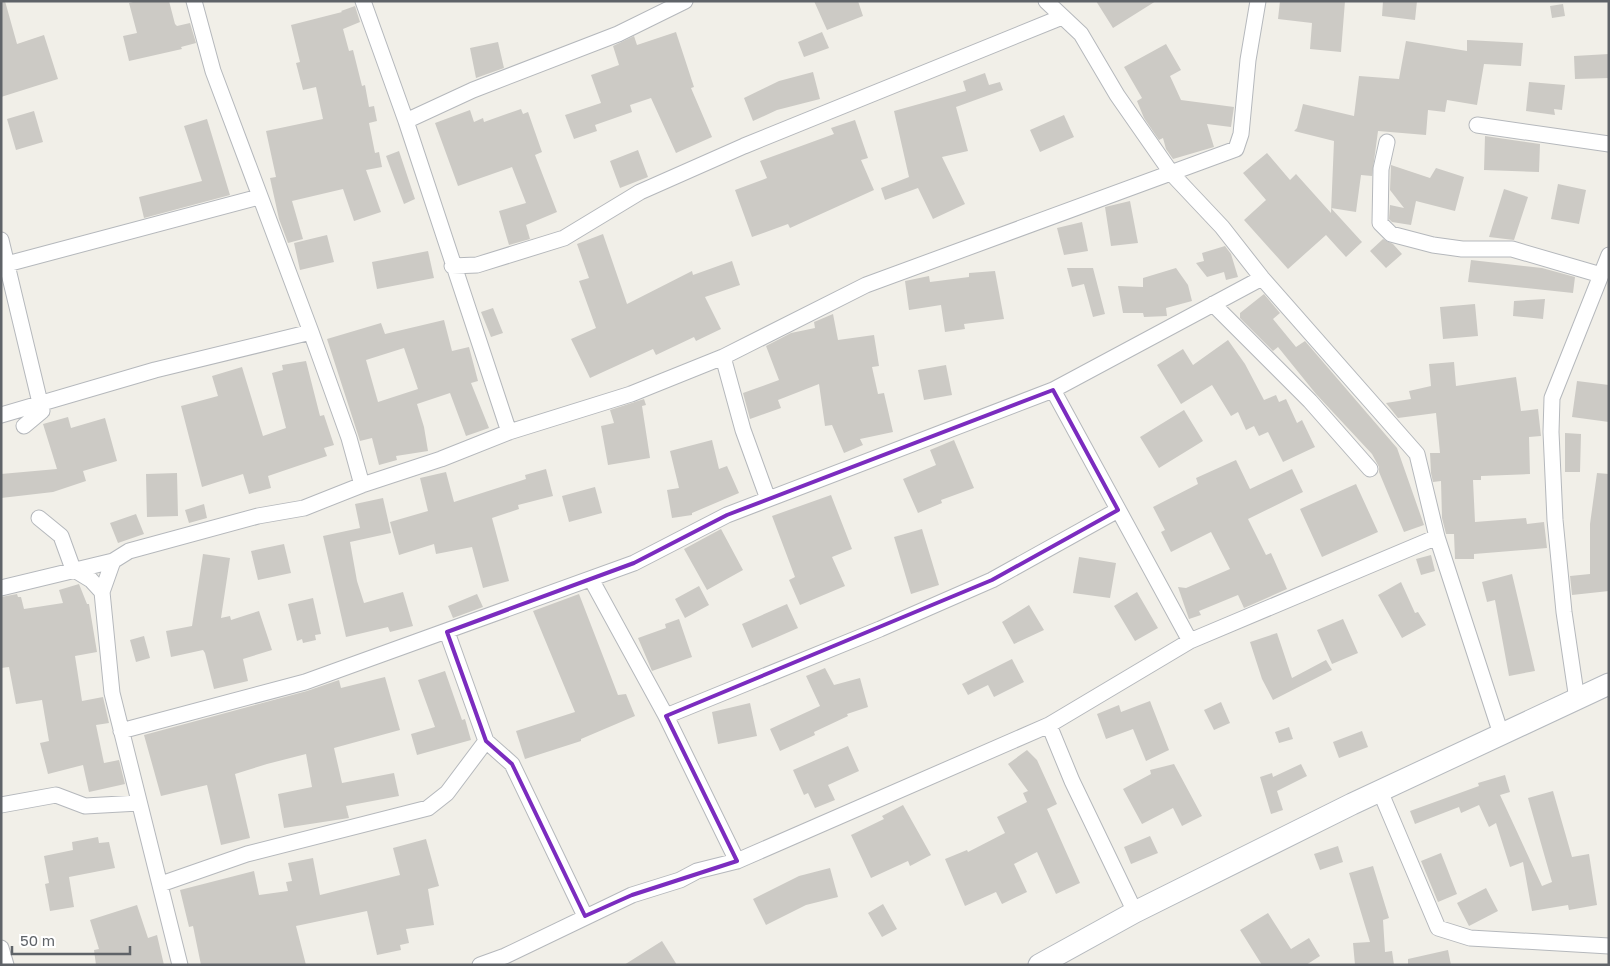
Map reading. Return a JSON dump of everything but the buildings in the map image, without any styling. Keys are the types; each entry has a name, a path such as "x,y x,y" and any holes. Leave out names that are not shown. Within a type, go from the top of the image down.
{"street":[{"path":"194,1 213,71 311,332 349,438 362,485"},
{"path":"362,1 406,121 452,266 509,432"},
{"path":"406,121 473,90 618,34 685,1"},
{"path":"1046,1 1081,34 1117,95 1172,174 1222,227 1262,278 1417,454 1438,537 1501,734"},
{"path":"1,588 73,569 113,561 129,551 258,516 304,508 362,485 441,459 509,432 631,394 723,357 866,285 1236,149 1241,134 1248,60 1258,1"},
{"path":"452,266 477,265 564,238 649,188 744,146 1062,17"},
{"path":"1477,125 1609,144"},
{"path":"1387,142 1381,169 1380,223 1391,234 1433,245 1462,249 1512,249 1600,275"},
{"path":"7,264 259,197"},
{"path":"1,240 42,410 24,426"},
{"path":"1577,700 1564,612 1555,520 1551,432 1552,398 1609,254"},
{"path":"121,732 305,682 634,563 727,515 1053,390 1262,278"},
{"path":"1213,304 1310,401 1370,469"},
{"path":"1,415 155,370 311,332"},
{"path":"723,357 743,430 768,499"},
{"path":"1053,390 1190,641"},
{"path":"666,716 880,629 992,580 1118,510"},
{"path":"39,518 61,536 73,569 91,580 102,592"},
{"path":"480,965 505,956 632,895 680,880 697,871 737,861 1050,725 1190,641 1438,537"},
{"path":"113,561 102,592 112,694 180,965"},
{"path":"591,579 666,716 737,861"},
{"path":"447,632 486,741 512,764 586,916"},
{"path":"1039,965 1135,912 1380,791 1609,684"},
{"path":"1050,725 1072,781 1135,912"},
{"path":"161,884 247,854 428,808 447,793 486,741"},
{"path":"1380,791 1438,928 1470,938 1609,946"},
{"path":"1,805 56,795 85,806 139,803"},
{"path":"1,948 6,965"}],"highlighted area":[{"path":"1053,390 1118,510 992,580 666,716 737,861 632,895 585,916 512,764 486,741 447,632 634,563 727,515"}]}
